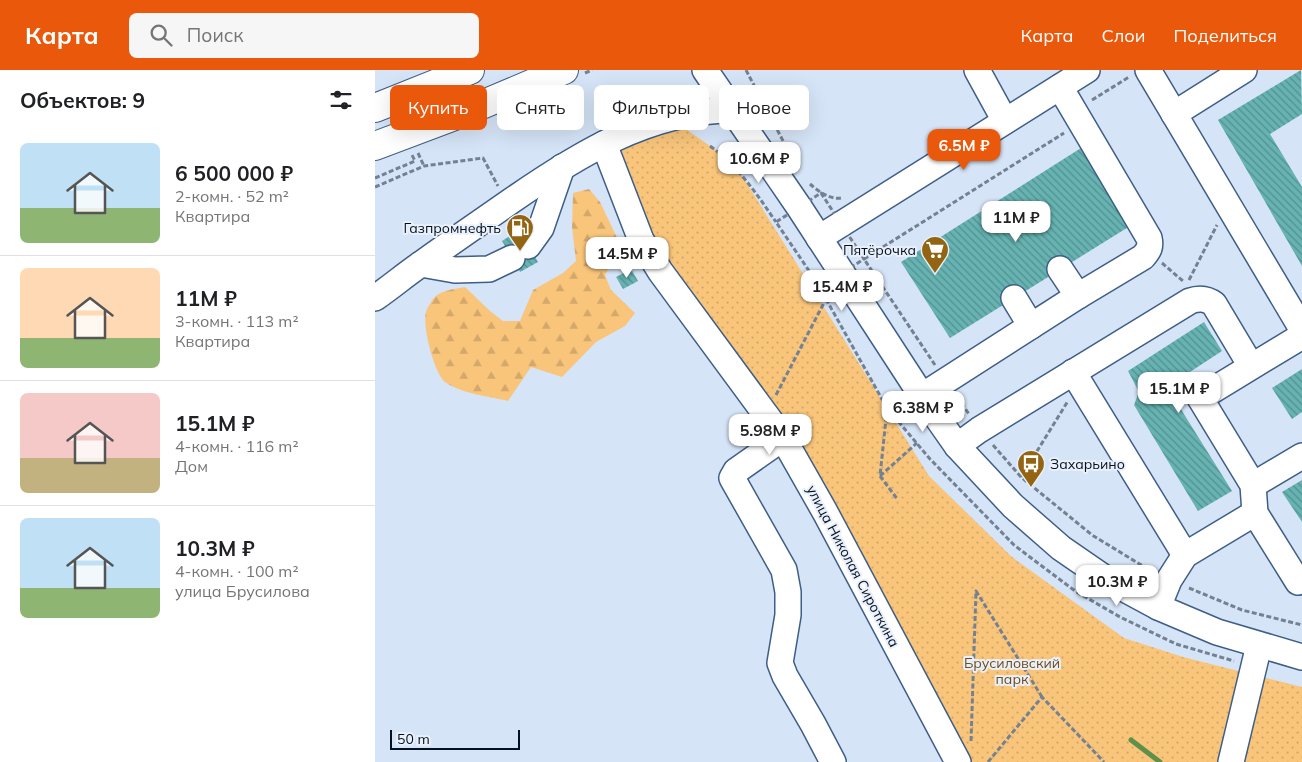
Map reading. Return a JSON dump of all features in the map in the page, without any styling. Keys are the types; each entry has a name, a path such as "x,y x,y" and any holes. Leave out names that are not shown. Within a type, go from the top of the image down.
{"main road":[{"path":"378,107 470,70"},
{"path":"375,146 460,114 564,70"}],"street":[{"path":"977,70 1005,121"},
{"path":"819,238 1087,70"},
{"path":"1174,114 1244,70"},
{"path":"707,72 719,91"},
{"path":"704,85 707,72"},
{"path":"1140,72 1174,114 1302,329"},
{"path":"922,396 1078,296 1143,257 1149,251 1151,245 1149,238 1060,87"},
{"path":"375,298 561,166 605,144 639,130"},
{"path":"745,130 957,446 991,485 1018,511 1061,548 1106,579 1157,607 1190,622 1302,657"},
{"name":"улица Николая Сироткина","path":"605,144 641,240 660,271 783,438 965,752"},
{"path":"421,264 455,270 489,269 520,252 541,228 561,166"},
{"path":"1061,269 1078,296"},
{"path":"1013,298 1031,326"},
{"path":"957,446 979,430 1077,377 1197,298 1207,299 1214,304 1251,366"},
{"path":"1299,582 1255,513 1253,485 1200,398 1302,336"},
{"path":"1077,377 1185,555"},
{"path":"783,438 736,471 732,478 783,570 789,592 788,615 780,664 833,762"},
{"path":"1253,485 1302,456"},
{"path":"1157,607 1169,580 1185,555 1255,513"},
{"path":"1231,762 1259,645"}],"path":[{"path":"746,70 795,163"},
{"path":"1140,72 1074,110 1069,129 864,259 979,430 1021,477 1092,535 1169,580 1242,610 1302,625"},
{"path":"710,146 727,159 746,179 776,222"},
{"path":"375,178 415,161 411,153"},
{"path":"375,188 424,166 483,158 507,204"},
{"path":"805,178 821,193 837,199 843,197"},
{"path":"1149,251 1186,285 1227,204"},
{"path":"763,411 774,399 826,299 819,287"},
{"path":"1021,477 1077,377"},
{"path":"887,408 880,476 898,500"},
{"path":"880,476 917,443"},
{"path":"965,752 976,591 1042,697 1105,762"},
{"path":"988,762 1042,697"}],"green space":[{"name":"Брусиловский парк","path":"657,130 687,130 726,157 744,179 929,476 1012,557 1124,638 1183,657 1302,687 1302,762 955,762 799,439 703,314 653,234 613,145"},
{"path":"589,189 600,202 621,246 605,275 611,290 635,313 625,326 596,342 562,377 531,367 508,401 467,392 445,382 433,359 427,337 425,318 428,307 433,299 452,289 465,287 503,321 520,321 533,290 563,273 576,261 572,227 573,193"}],"building":[{"path":"1301,70 1302,114 1270,134 1302,187 1302,266 1218,120"},
{"path":"1081,148 1130,226 950,338 901,262"},
{"name":"Газпромнефть","path":"519,230 538,262 520,272 502,241"},
{"path":"631,269 638,281 623,289 616,277"},
{"path":"1204,322 1222,351 1167,387 1232,491 1198,511 1134,405 1139,392 1128,371"},
{"path":"1302,369 1302,412 1292,419 1272,388"},
{"path":"1302,480 1302,522 1282,492"}],"waterway":[{"path":"1131,740 1160,762"}],"place":[{"name":"Газпромнефть","path":"520,252"},
{"name":"Пятёрочка","path":"935,274"},
{"name":"Захарьино","path":"1031,488"}]}
